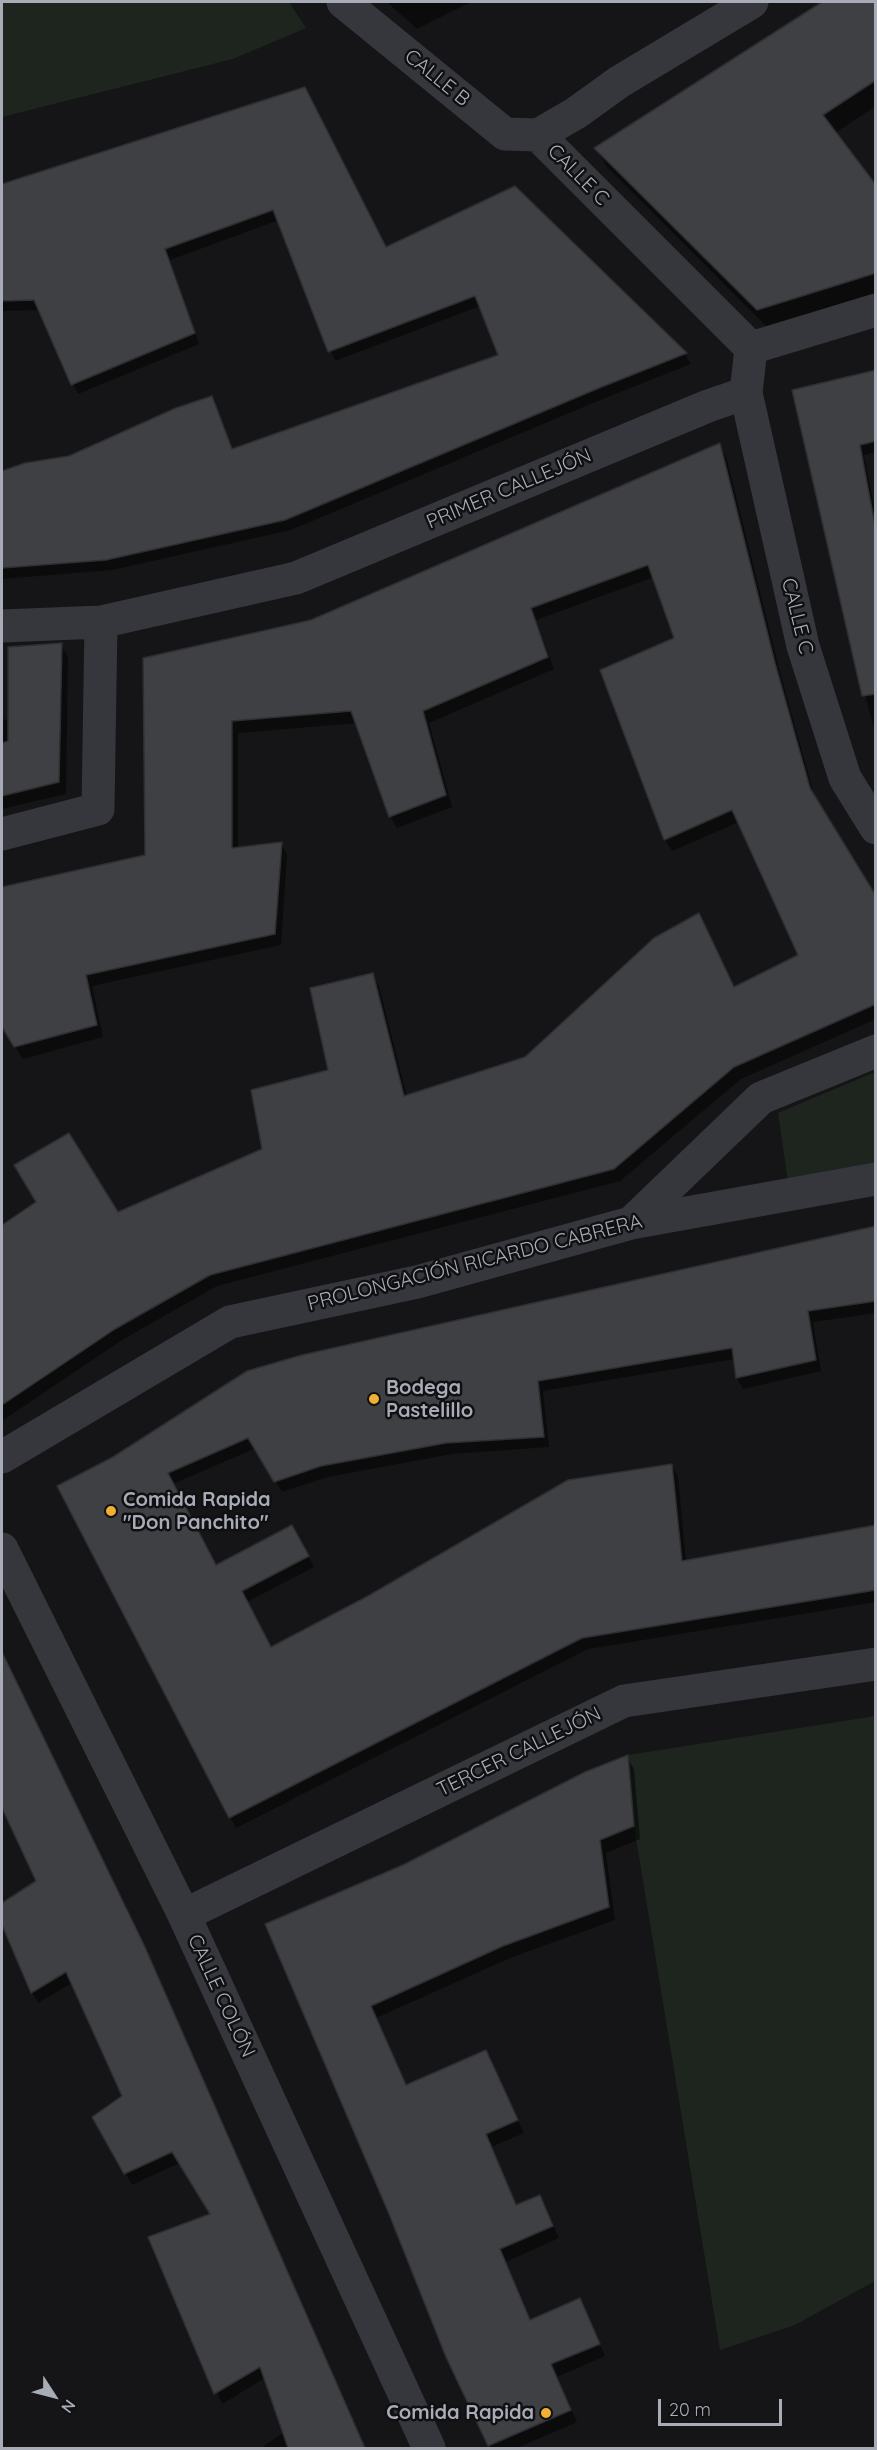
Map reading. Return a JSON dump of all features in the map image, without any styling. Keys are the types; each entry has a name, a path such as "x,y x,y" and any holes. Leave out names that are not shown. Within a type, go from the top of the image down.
{"street":[{"name":"CALLE B","path":"343,2 505,134 538,135"},
{"name":"CALLE C","path":"751,348 538,135 576,113 619,82 752,2"},
{"path":"746,393 751,348 876,310"},
{"name":"CALLE C","path":"746,393 803,646 845,778 876,828"},
{"name":"PRIMER CALLEJÓN","path":"2,626 100,622 296,578 708,406 746,393"},
{"path":"2,834 98,809 100,622"},
{"path":"631,1223 761,1098 876,1051"},
{"name":"PROLONGACIÓN RICARDO CABRERA","path":"2,1456 230,1322 417,1282 631,1223 876,1179"},
{"name":"CALLE COLÓN","path":"2,1549 184,1915 429,2448"},
{"name":"TERCER CALLEJÓN","path":"184,1915 624,1701 876,1664"}],"shaded area":[{"path":"2,2 289,2 306,28 233,59 2,117"},
{"path":"875,1072 875,1166 788,1181 778,1113"},
{"path":"875,1716 875,2281 795,2325 720,2350 634,1826 628,1755"}],"building":[{"path":"822,2 876,2 876,80 823,115 876,185 876,273 757,310 594,148"},
{"path":"305,87 386,247 515,186 687,353 285,520 106,560 2,568 2,471 25,463 69,456 176,408 212,396 232,449 498,355 475,296 328,352 273,210 165,249 195,333 71,385 34,300 2,301 2,184"},
{"path":"876,370 876,441 860,445 876,531 876,694 862,696 792,390"},
{"path":"720,443 775,663 810,788 876,896 876,1004 734,1067 614,1169 210,1275 115,1329 2,1405 2,1225 36,1202 14,1165 69,1133 118,1212 262,1149 251,1090 328,1070 310,988 373,973 404,1096 525,1057 654,938 699,913 734,987 798,955 732,810 664,840 600,670 674,638 648,565 531,608 548,657 423,711 446,795 389,817 351,711 232,721 232,848 282,842 275,934 86,975 97,1025 14,1047 2,1027 2,887 145,855 143,658 311,620"},
{"path":"62,643 59,782 2,796 2,743 8,741 8,647"},
{"path":"876,1226 876,1301 808,1311 816,1360 736,1378 732,1348 538,1381 544,1437 446,1443 321,1466 274,1482 248,1438 168,1473 216,1565 292,1525 309,1556 242,1591 271,1647 368,1596 568,1480 672,1464 682,1561 876,1525 876,1590 582,1638 229,1818 57,1486 113,1457 247,1371 302,1355"},
{"path":"2,1652 144,1945 365,2448 288,2448 260,2367 214,2394 148,2237 210,2214 172,2152 124,2174 92,2117 122,2096 66,1972 31,1993 2,1925 2,1903 36,1881 2,1808"},
{"path":"628,1755 634,1826 600,1840 609,1907 503,1946 371,2006 406,2085 486,2050 518,2120 486,2134 516,2205 540,2195 553,2226 500,2249 530,2320 580,2298 600,2344 551,2364 571,2410 488,2446 446,2357 389,2214 265,1924 403,1865 585,1772"}],"place":[{"name":"Bodega Pastelillo","path":"374,1399"},
{"name":"Comida Rapida \"Don Panchito\"","path":"111,1511"},
{"name":"Comida Rapida","path":"546,2413"}]}
